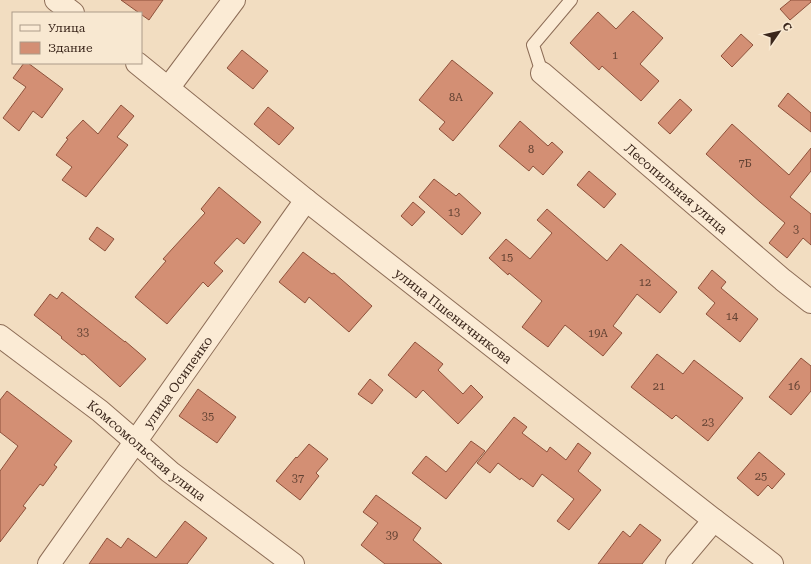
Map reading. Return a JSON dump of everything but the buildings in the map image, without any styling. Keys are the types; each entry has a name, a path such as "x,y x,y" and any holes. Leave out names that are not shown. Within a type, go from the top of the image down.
{"street":[{"path":"56,0 72,12"},
{"path":"169,87 234,0"},
{"name":"улица Пшеничникова","path":"138,64 169,87 306,200 772,564"},
{"name":"Лесопильная улица","path":"542,73 783,280 811,302"},
{"name":"улица Осипенко","path":"49,564 306,200"},
{"name":"Комсомольская улица","path":"0,336 100,411 170,472 293,564"},
{"path":"677,564 714,520"}],"lane":[{"path":"542,73 532,45 571,0"}]}
